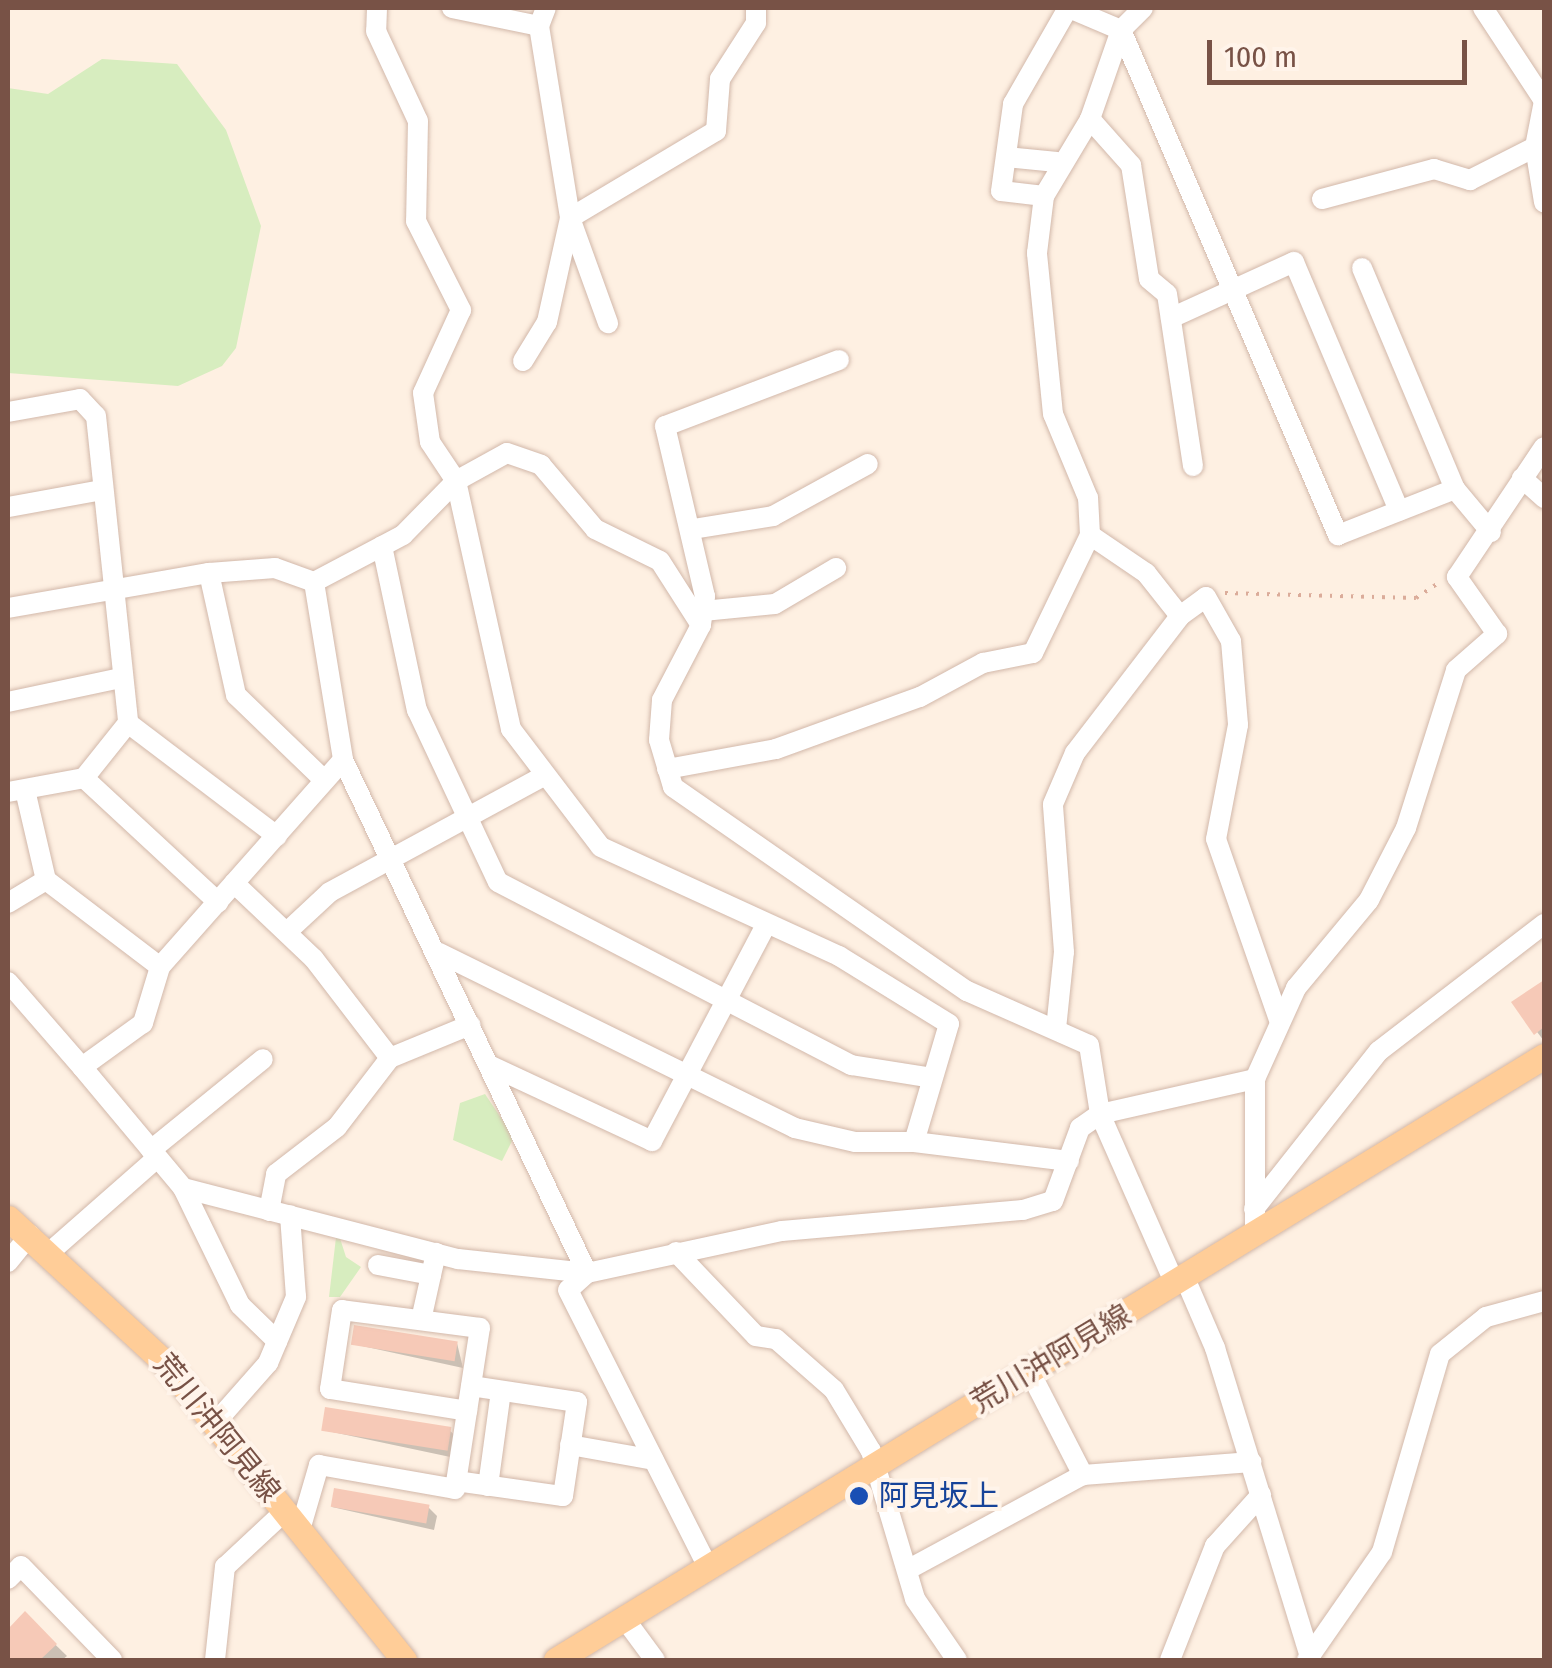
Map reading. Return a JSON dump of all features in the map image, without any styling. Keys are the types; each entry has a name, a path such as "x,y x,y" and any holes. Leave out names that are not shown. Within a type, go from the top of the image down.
{"main road":[{"name":"荒川沖阿見線","path":"556,1660 1179,1279 1254,1221 1544,1056"},
{"name":"荒川沖阿見線","path":"8,1218 40,1244 216,1422 404,1660"}],"street":[{"path":"378,8 376,31 418,121 416,222 461,310 423,393 430,442 456,481 492,672 511,730 542,776 601,847 839,956 949,1024 914,1142"},
{"path":"452,8 543,17 570,218 608,323"},
{"path":"524,361 547,322 570,218 716,131 720,79 756,23 756,8"},
{"path":"1044,196 1001,190 1013,104 1068,8 1121,30 1239,286 1338,535 1456,490"},
{"path":"667,768 776,749 920,697 983,663 1033,653 1090,534 1088,498 1053,414 1037,253 1044,196 1058,162 1090,119 1121,30 1143,8"},
{"path":"1483,8 1544,101 1535,147 1544,202"},
{"path":"1090,119 1131,165 1149,280 1168,294 1193,466"},
{"path":"1322,199 1434,169 1470,180 1535,147"},
{"path":"1006,158 1058,162"},
{"path":"1171,318 1294,262 1399,511"},
{"path":"1362,268 1456,490 1491,532"},
{"path":"839,360 665,426 693,530 702,618 662,700 672,787 967,992 1056,1029 1070,1030 1098,1061 1100,1114 1179,1279 1251,1462 1309,1659"},
{"path":"8,412 80,399 96,416 128,723 277,836"},
{"path":"1254,1221 1255,1079 1279,1020 1327,942 1370,900 1426,788 1444,695 1456,670 1497,634 1457,577 1491,532 1544,447"},
{"path":"8,608 114,586 209,573 275,568 314,582 382,546 456,481 507,453 528,456 595,529 660,562 702,618"},
{"path":"693,530 772,516 868,464"},
{"path":"1522,478 1544,498"},
{"path":"8,507 102,490"},
{"path":"1090,534 1146,573 1180,616"},
{"path":"382,546 417,710 462,816 498,882 726,1004 851,1065 932,1078"},
{"path":"702,618 776,604 836,568"},
{"path":"209,573 236,695 323,779"},
{"path":"314,582 342,760 387,860 439,953 587,1273"},
{"path":"1056,1029 1064,952 1053,804 1095,722 1180,616 1206,597 1231,641 1238,725 1216,839 1279,1020"},
{"path":"8,702 121,678"},
{"path":"128,723 84,778 16,791 46,880 160,968"},
{"path":"82,1068 143,1023 160,968 342,760"},
{"path":"288,931 330,892 462,816 542,776"},
{"path":"84,778 218,902"},
{"path":"8,903 46,880"},
{"path":"234,883 288,931 390,1058"},
{"path":"1254,1221 1378,1051 1544,924"},
{"path":"489,1065 652,1140 766,925"},
{"path":"439,953 795,1128 1069,1161"},
{"path":"8,982 183,1188 240,1305 277,1341"},
{"path":"216,1422 277,1341 299,1278 279,1213 276,1174 336,1127 390,1058 470,1024"},
{"path":"8,1262 40,1244 154,1154 264,1059"},
{"path":"183,1188 436,1252 587,1273 676,1252 951,1210 1022,1210 1053,1200 1080,1128 1100,1114 1255,1079"},
{"path":"421,1320 436,1252"},
{"path":"676,1252 756,1336 776,1339 834,1390 875,1466 909,1569 914,1599 957,1660"},
{"path":"378,1265 431,1275"},
{"path":"587,1273 568,1290 708,1567"},
{"path":"1309,1659 1382,1552 1440,1354 1486,1317 1544,1300"},
{"path":"215,1660 225,1567 292,1520 319,1466 455,1489 480,1328 342,1310 330,1389 467,1411"},
{"path":"1030,1372 1083,1475"},
{"path":"456,1481 563,1496 577,1402 470,1386"},
{"path":"488,1486 501,1391"},
{"path":"570,1444 654,1460"},
{"path":"909,1569 1083,1475 1251,1462"},
{"path":"1170,1660 1215,1546 1261,1495"},
{"path":"8,1579 21,1566 112,1660"},
{"path":"624,1618 655,1660"}],"path":[{"path":"1206,597 1273,588 1416,598 1448,572 1457,577"}],"green space":[{"path":"102,59 177,64 226,130 261,226 236,348 222,366 178,386 8,373 8,88 48,94"},
{"path":"485,1094 514,1137 502,1161 453,1140 460,1103"},
{"path":"337,1229 346,1257 361,1267 340,1297 329,1297"}],"building":[{"path":"1544,980 1544,1027 1534,1035 1511,1002"},
{"path":"354,1325 458,1341 455,1361 351,1345"},
{"path":"325,1407 451,1427 448,1451 321,1431"},
{"path":"334,1488 430,1505 426,1524 331,1507"},
{"path":"25,1611 57,1644 40,1660 8,1660 8,1629"}],"place":[{"name":"阿見坂上","path":"859,1496"}]}
